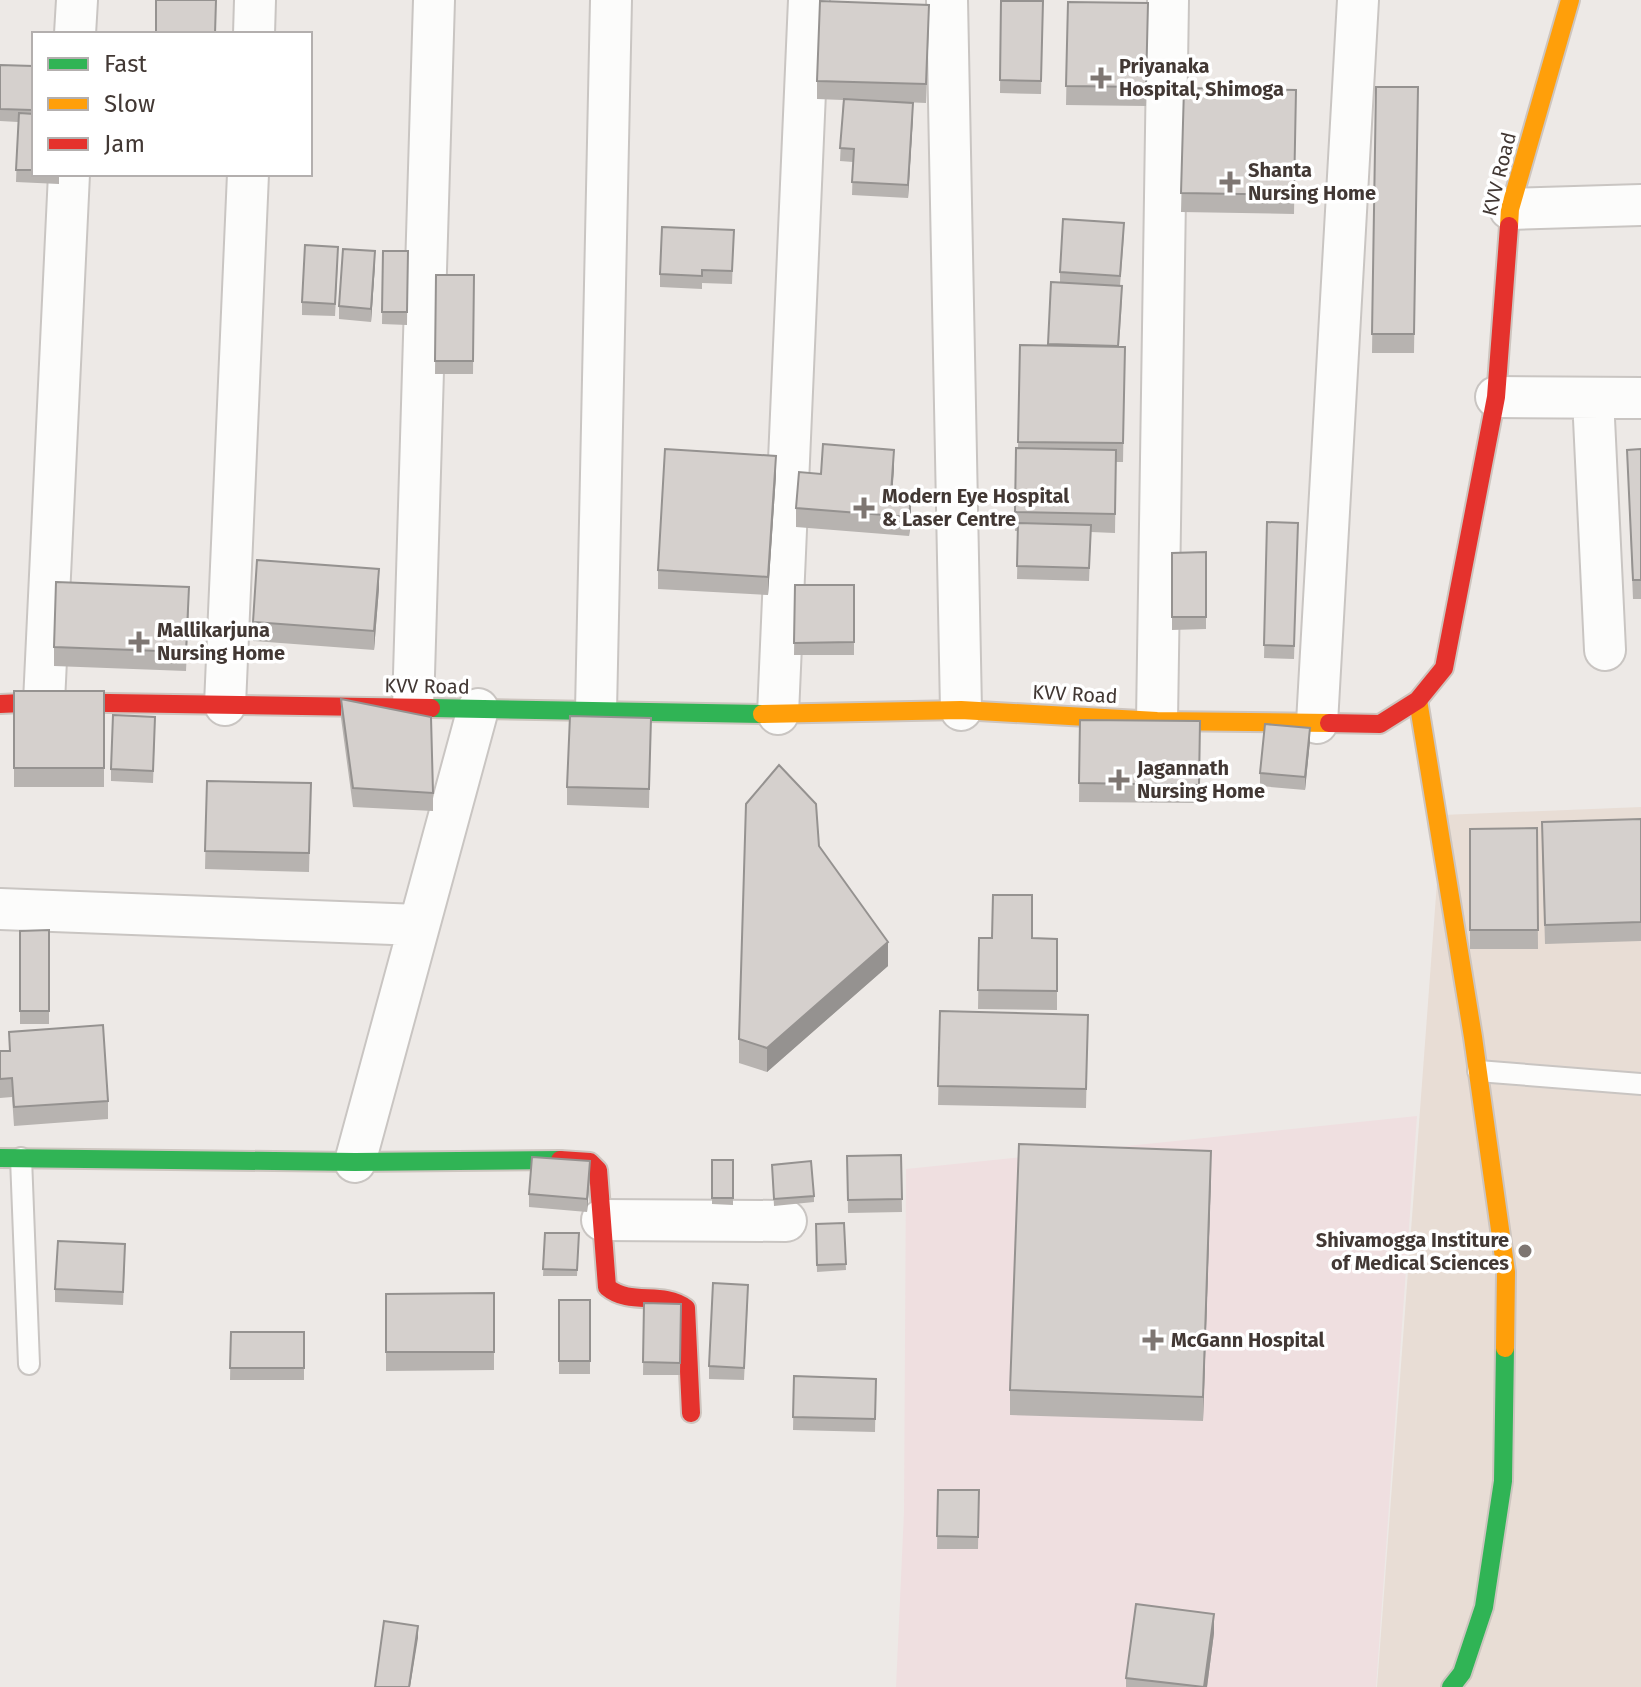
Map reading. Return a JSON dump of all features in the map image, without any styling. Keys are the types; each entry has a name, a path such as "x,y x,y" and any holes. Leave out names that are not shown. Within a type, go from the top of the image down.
{"main road":[{"name":"KVV Road","path":"0,704 44,702 778,714 961,710 1157,721 1380,724 1418,700 1444,668 1496,397 1510,209 1570,0"},
{"path":"1418,700 1478,1071 1506,1272 1503,1481 1484,1607 1462,1673 1451,1687"},
{"path":"0,1158 590,1162 598,1170 607,1287 613,1295 627,1300 676,1300 686,1308 691,1413"}],"street":[{"path":"75,32 77,0"},
{"path":"254,32 255,0"},
{"path":"413,708 434,0"},
{"path":"596,711 611,0"},
{"path":"778,714 809,0"},
{"path":"947,0 961,710"},
{"path":"1157,721 1168,0"},
{"path":"1317,723 1358,0"},
{"path":"44,702 69,176"},
{"path":"225,705 248,176"},
{"path":"1510,209 1641,205"},
{"path":"1496,397 1641,398"},
{"path":"1593,398 1605,650"},
{"path":"355,1162 478,709"},
{"path":"0,909 419,925"},
{"path":"602,1220 786,1221"}],"lane":[{"path":"1478,1071 1641,1084"},
{"path":"21,1158 29,1364"}],"shaded area":[{"name":"Shivamogga Institure of Medical Sciences","path":"1641,807 1641,1687 1377,1687 1442,815"},
{"name":"McGann Hospital","path":"1417,1116 1376,1687 896,1687 904,1512 906,1169"}],"building":[{"path":"156,0 216,0 215,32 156,32"},
{"path":"820,1 929,5 926,84 817,81"},
{"path":"1001,1 1043,1 1041,81 1000,80"},
{"path":"1068,2 1148,3 1146,87 1066,86"},
{"path":"0,65 32,66 32,110 0,109"},
{"path":"1376,87 1418,87 1414,334 1372,334"},
{"path":"1184,88 1296,90 1294,195 1181,193"},
{"path":"844,99 913,103 908,185 852,182 854,149 840,148"},
{"path":"19,113 32,114 32,170 16,170"},
{"path":"1063,219 1124,223 1120,276 1060,272"},
{"path":"662,227 734,230 732,271 702,270 702,276 660,274"},
{"path":"305,245 338,247 335,304 302,302"},
{"path":"343,249 375,251 371,309 339,306"},
{"path":"383,251 408,251 407,312 382,312"},
{"path":"436,275 474,275 473,361 435,361"},
{"path":"1051,282 1122,286 1118,346 1048,344"},
{"path":"1020,345 1125,347 1123,443 1018,442"},
{"path":"823,444 894,450 891,493 911,495 909,517 796,508 799,472 821,474"},
{"path":"1016,448 1116,450 1115,514 1015,512"},
{"path":"665,449 776,456 768,577 658,570"},
{"path":"1641,449 1641,580 1633,580 1627,450"},
{"path":"1267,522 1298,523 1294,646 1264,645"},
{"path":"1018,523 1091,525 1089,568 1017,566"},
{"path":"1206,552 1206,617 1172,617 1172,553"},
{"path":"257,560 379,569 374,631 253,622"},
{"path":"56,582 189,587 186,652 54,647"},
{"path":"795,585 854,585 854,642 794,643"},
{"path":"14,691 104,691 104,768 14,768"},
{"path":"341,699 431,717 433,793 353,788"},
{"path":"113,715 155,717 153,771 111,769"},
{"path":"570,716 651,718 649,789 567,787"},
{"path":"1080,720 1200,721 1199,785 1079,783"},
{"path":"1265,724 1310,728 1305,777 1260,773"},
{"path":"779,765 816,804 819,846 888,942 767,1048 739,1039 746,804"},
{"path":"207,781 311,783 309,853 205,851"},
{"path":"1641,819 1641,922 1545,925 1542,822"},
{"path":"1537,828 1538,930 1470,930 1470,829"},
{"path":"993,895 1032,895 1032,938 1057,939 1057,991 978,990 979,938 992,938"},
{"path":"49,930 49,1011 20,1011 20,931"},
{"path":"940,1011 1088,1015 1086,1089 938,1086"},
{"path":"103,1025 108,1101 14,1107 12,1078 0,1079 0,1051 10,1051 9,1032"},
{"path":"1019,1144 1211,1151 1203,1397 1010,1390"},
{"path":"901,1155 902,1199 848,1200 847,1156"},
{"path":"532,1157 590,1161 587,1199 529,1194"},
{"path":"712,1160 733,1160 733,1198 712,1198"},
{"path":"811,1161 814,1196 774,1199 772,1165"},
{"path":"844,1223 846,1264 817,1265 816,1224"},
{"path":"545,1233 579,1233 577,1270 543,1269"},
{"path":"58,1241 125,1244 123,1292 55,1289"},
{"path":"713,1283 748,1285 744,1368 709,1366"},
{"path":"494,1293 494,1352 386,1352 386,1294"},
{"path":"559,1300 590,1300 590,1361 559,1361"},
{"path":"644,1303 681,1304 680,1363 643,1362"},
{"path":"231,1332 304,1332 304,1368 230,1368"},
{"path":"794,1376 876,1379 875,1419 793,1417"},
{"path":"938,1490 979,1490 978,1537 937,1536"},
{"path":"1136,1604 1214,1614 1204,1687 1126,1678"},
{"path":"384,1621 418,1626 409,1687 375,1687"}],"traffic: fast":[{"path":"431,708 762,714"},
{"path":"0,1158 355,1162 560,1160"},
{"path":"1451,1687 1462,1673 1484,1607 1503,1481 1505,1348"}],"traffic: slow":[{"path":"1509,226 1510,209 1570,0"},
{"path":"1418,700 1473,1037 1506,1272 1505,1348"},
{"path":"762,714 961,710 1157,721 1329,723"}],"traffic: jam":[{"path":"1329,723 1380,724 1418,700 1444,668 1496,397 1509,226"},
{"path":"0,704 44,702 431,708"},
{"path":"560,1160 590,1162 598,1170 607,1287 626,1296 666,1300 686,1308 691,1413"}],"place":[{"name":"Priyanaka Hospital, Shimoga","path":"1101,78"},
{"name":"Shanta Nursing Home","path":"1230,182"},
{"name":"Modern Eye Hospital & Laser Centre","path":"864,508"},
{"name":"Mallikarjuna Nursing Home","path":"139,642"},
{"name":"Jagannath Nursing Home","path":"1119,780"},
{"name":"Shivamogga Institure of Medical Sciences","path":"1525,1251"},
{"name":"McGann Hospital","path":"1153,1340"}]}
